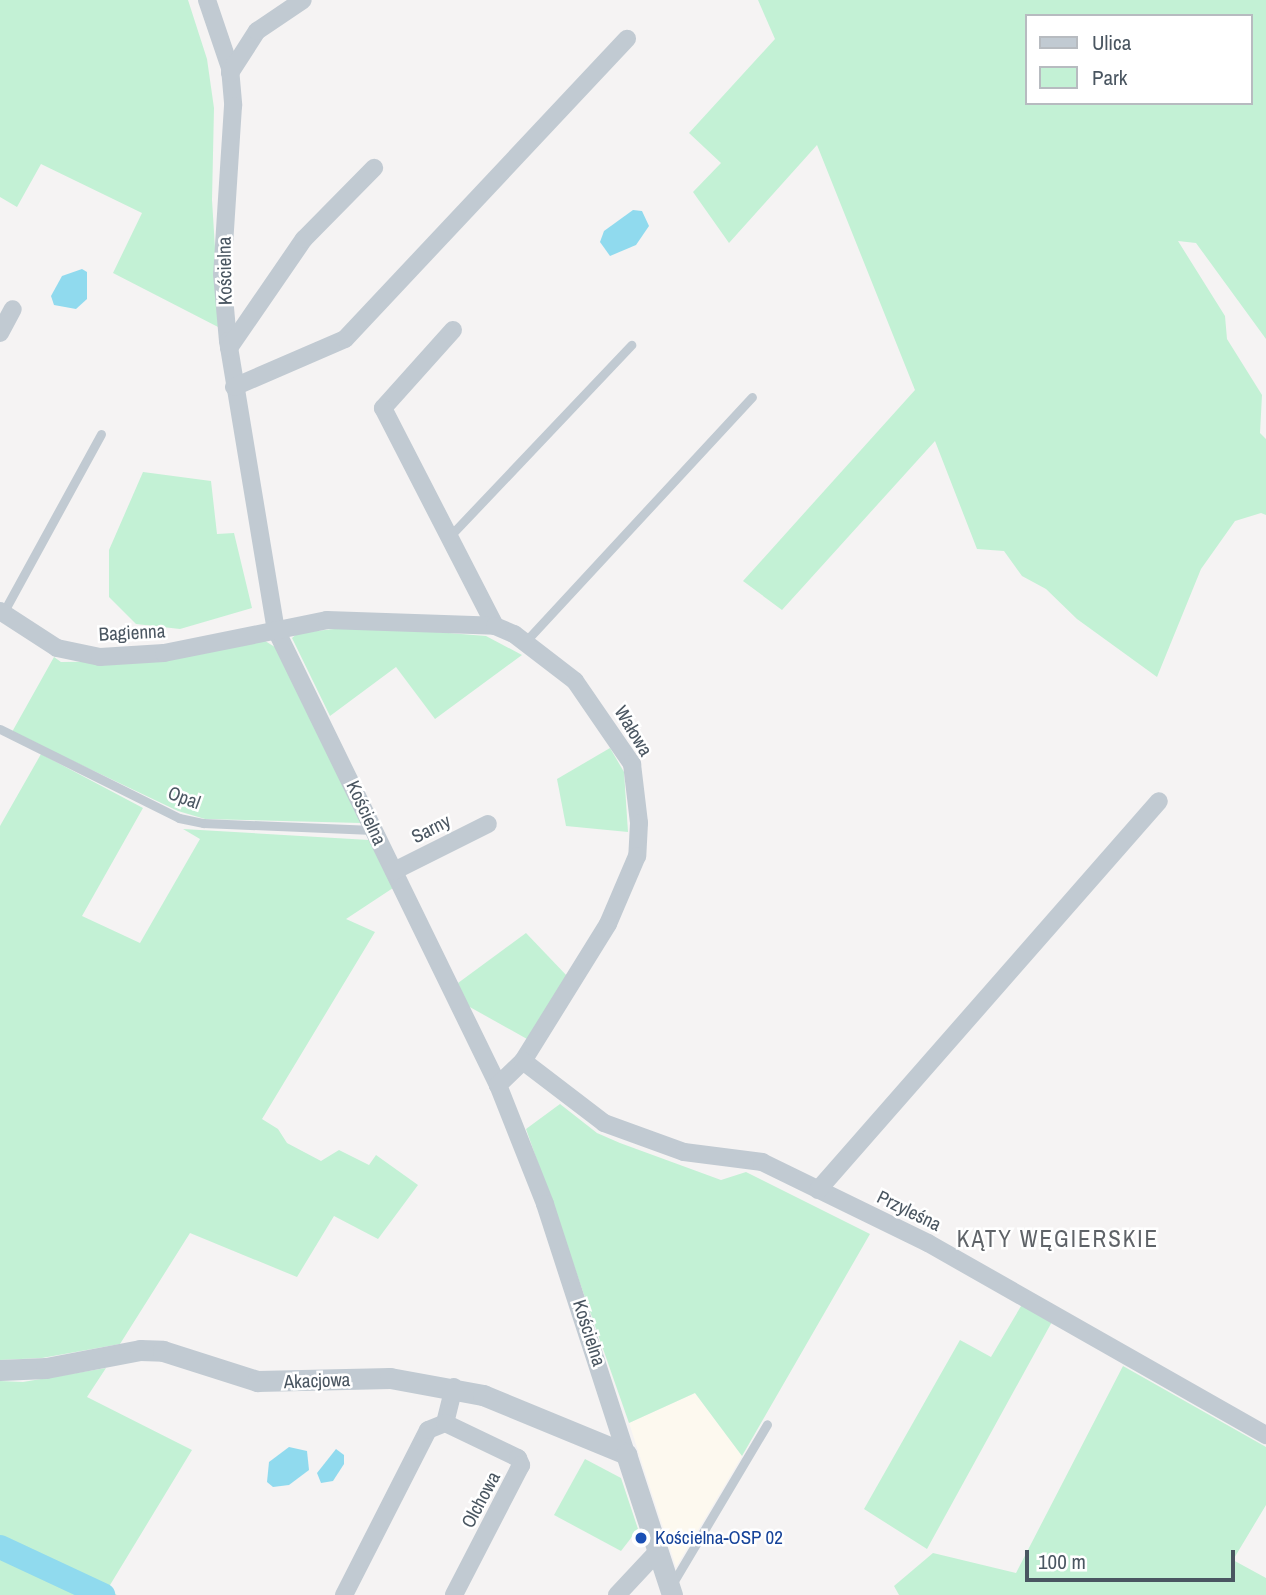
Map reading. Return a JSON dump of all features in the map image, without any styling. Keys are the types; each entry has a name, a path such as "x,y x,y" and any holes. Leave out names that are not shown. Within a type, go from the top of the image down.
{"street":[{"name":"Kościelna","path":"207,0 230,74 233,106 222,274 229,348 276,629 498,1085 545,1204 671,1591"},
{"path":"230,74 257,31 303,0"},
{"path":"234,387 345,339 627,39"},
{"path":"229,348 304,239 374,168"},
{"path":"0,332 13,309"},
{"path":"453,330 383,408 495,626"},
{"name":"Bagienna","path":"1,612 57,648 100,657 164,653 276,629"},
{"name":"Wałowa","path":"276,629 356,618 495,626 525,642 575,681 614,734 632,764 639,823 637,856 613,914 523,1061 498,1085"},
{"path":"818,1189 1160,801"},
{"name":"Sarny","path":"394,871 488,824"},
{"name":"Przyleśna","path":"523,1061 604,1122 684,1152 762,1162 928,1242 1266,1435"},
{"name":"Akacjowa","path":"0,1370 46,1368 140,1350 163,1352 257,1381 390,1378 454,1387 626,1454"},
{"path":"344,1595 428,1430 445,1423 454,1387"},
{"name":"Olchowa","path":"445,1423 518,1458 521,1465 454,1595"},
{"path":"617,1595 658,1551"}],"lane":[{"path":"449,537 631,345"},
{"path":"525,642 752,397"},
{"path":"1,612 101,434"},
{"name":"Opal","path":"0,729 178,818 203,823 373,830"},
{"path":"671,1591 767,1424"}],"shaded area":[{"path":"695,1393 742,1456 676,1567 629,1423"}],"green space":[{"path":"0,0 188,0 207,59 214,108 212,200 220,328 113,273 142,213 41,164 17,207 0,197"},
{"path":"758,0 1266,0 1266,339 1196,243 1178,241 1225,316 1227,339 1262,395 1260,433 1266,439 1266,515 1261,513 1235,521 1201,569 1157,677 1077,619 1046,589 1022,576 1004,551 977,549 935,441 782,610 743,581 915,390 817,145 729,243 693,192 721,163 689,133 775,39"},
{"path":"143,472 211,481 217,534 234,533 252,608 180,629 136,624 109,597 109,550"},
{"path":"361,626 486,636 522,655 435,719 396,667 330,716 292,638 298,633"},
{"path":"262,639 278,649 361,823 205,819 178,811 12,732 54,657 61,662 164,661"},
{"path":"610,748 624,772 628,832 566,826 557,779"},
{"path":"41,754 143,808 82,916 140,943 200,839 183,829 369,840 393,888 346,919 375,932 262,1119 278,1129 287,1143 321,1161 339,1150 369,1165 376,1155 418,1185 378,1239 334,1216 297,1277 190,1233 120,1344 42,1358 0,1360 0,826"},
{"path":"526,933 568,977 527,1039 468,1006 458,983"},
{"path":"560,1104 597,1133 620,1143 721,1180 746,1172 870,1234 742,1456 695,1393 629,1423 526,1129"},
{"path":"1024,1301 1053,1320 927,1549 864,1509 960,1340 991,1357"},
{"path":"1123,1366 1266,1447 1266,1505 1233,1560 1266,1578 1266,1595 899,1595 894,1586 933,1553 1016,1573"},
{"path":"106,1368 87,1397 192,1450 107,1590 117,1595 0,1595 0,1381 23,1382"},
{"path":"585,1459 621,1478 638,1529 621,1551 554,1515"}],"water":[{"path":"633,210 642,211 649,226 636,245 610,256 600,242 604,231"},
{"path":"82,269 87,272 87,299 76,309 54,305 51,296 62,276"},
{"path":"289,1447 307,1451 309,1470 289,1485 273,1487 267,1482 269,1462"},
{"path":"336,1449 344,1455 344,1464 333,1481 321,1483 317,1473"}],"waterway":[{"path":"0,1547 103,1595"}],"place":[{"name":"Kościelna-OSP 02","path":"641,1538"}],"district":[{"name":"KĄTY WĘGIERSKIE","path":"1058,1239"}]}
